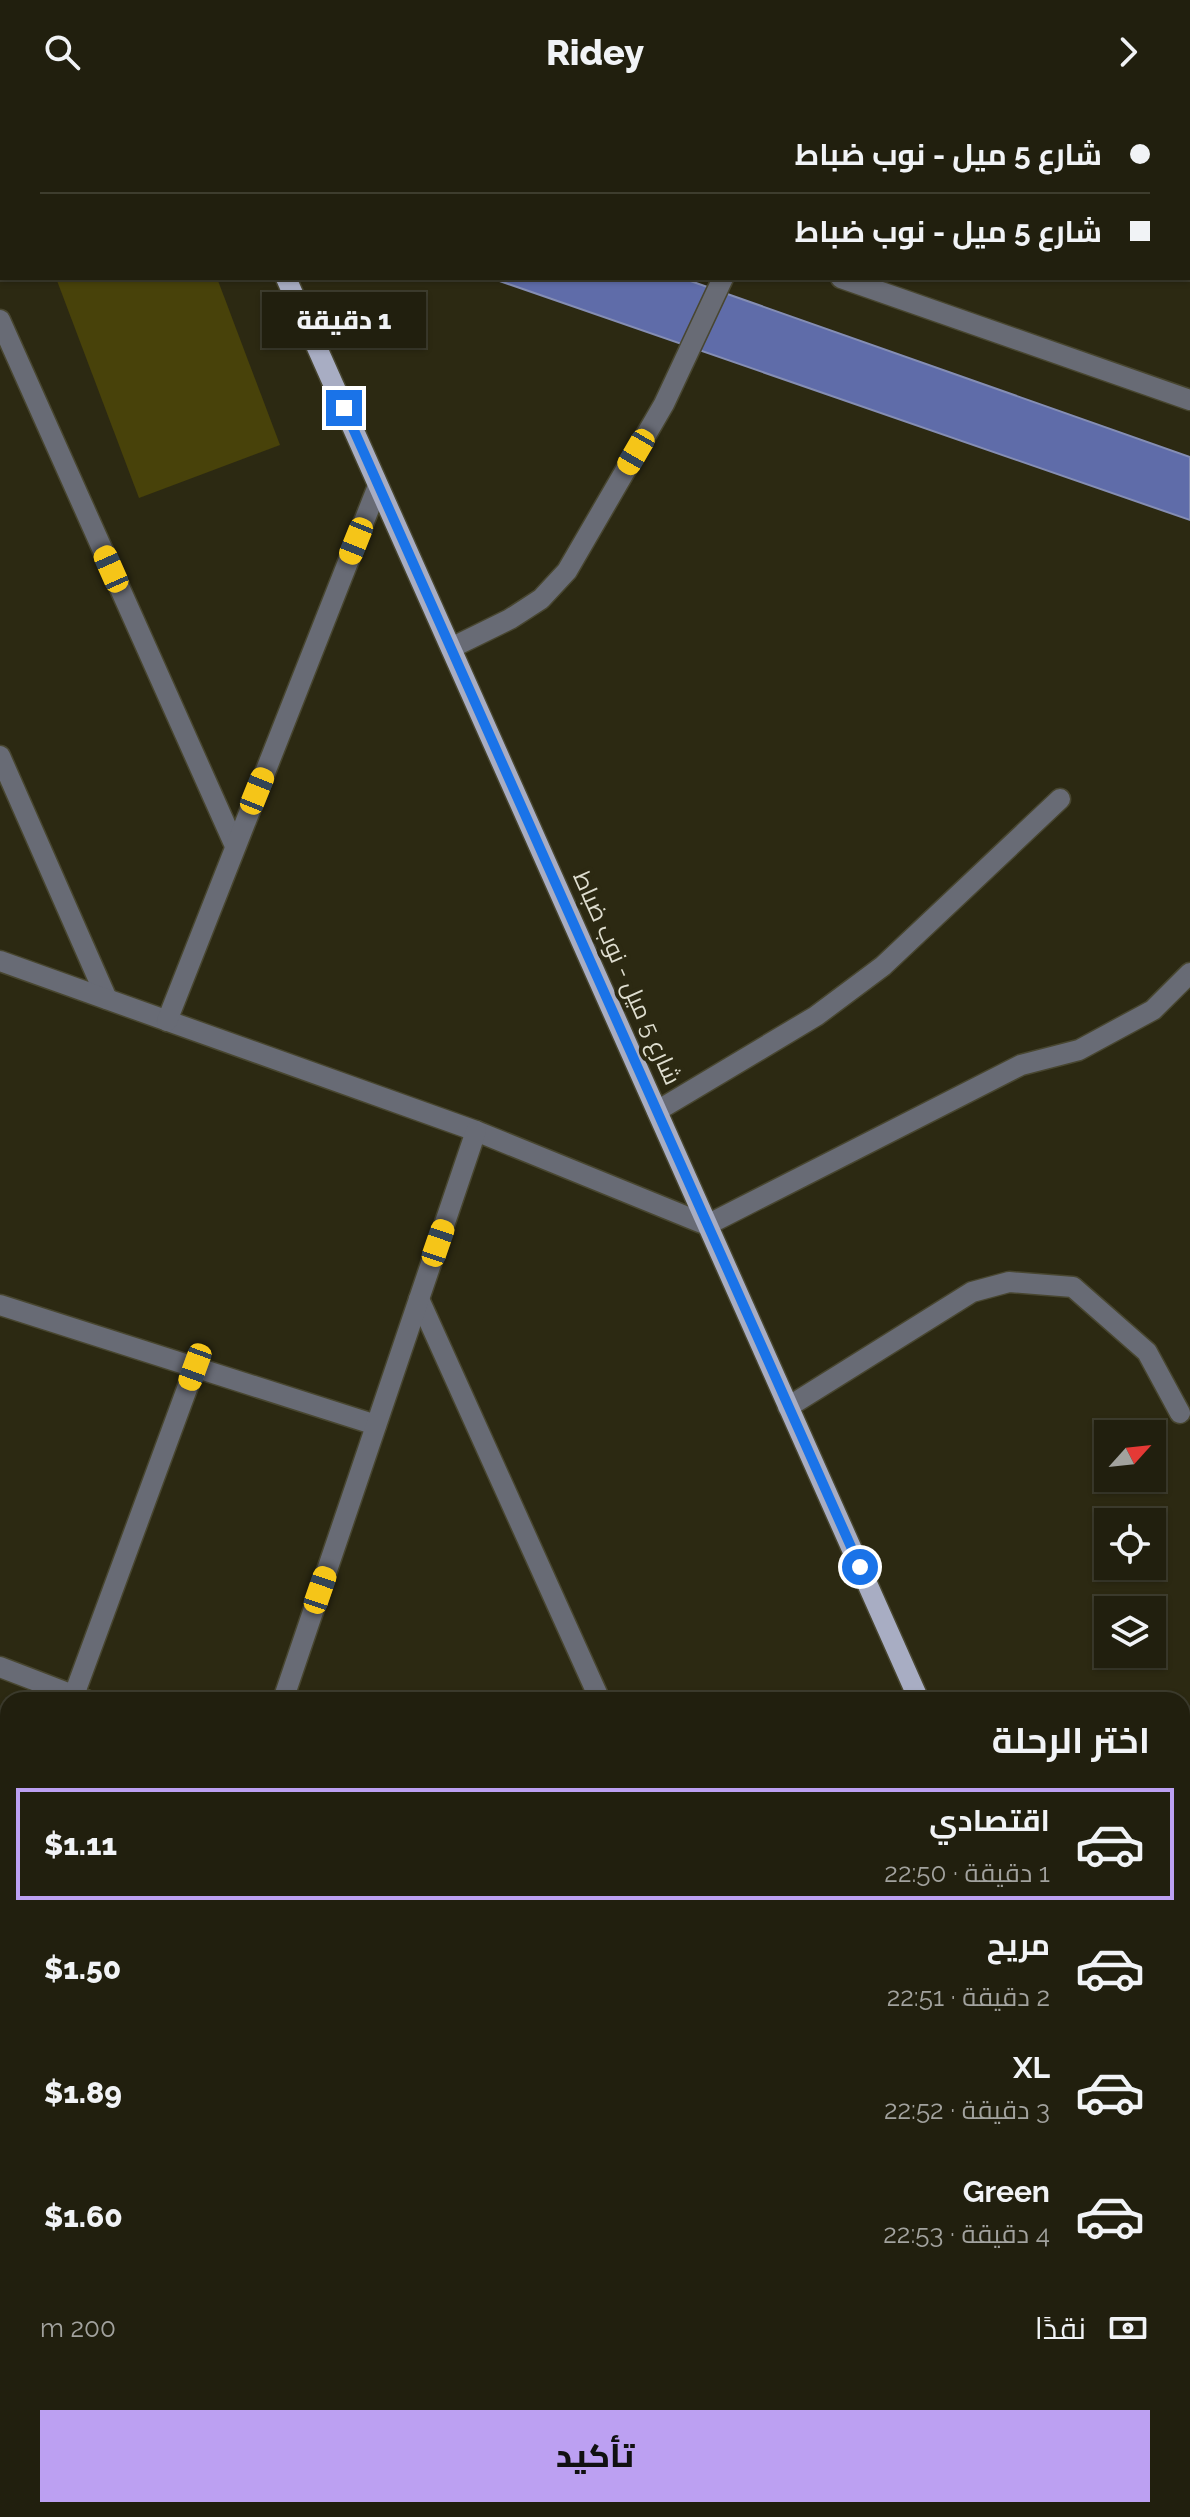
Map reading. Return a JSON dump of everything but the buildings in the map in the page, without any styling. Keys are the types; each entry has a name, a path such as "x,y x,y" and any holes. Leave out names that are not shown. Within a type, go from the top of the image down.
{"main road":[{"name":"شارع 5 ميل - نوب ضباط","path":"287,280 915,1692"}],"street":[{"path":"451,648 510,619 541,599 567,571 664,404 722,280"},
{"path":"847,280 1190,400"},
{"path":"0,320 235,846"},
{"path":"167,1021 378,486"},
{"path":"0,756 107,999"},
{"path":"657,1111 816,1016 883,966 1060,799"},
{"path":"0,961 476,1131 707,1225 1008,1071 1079,1050 1153,1010 1190,973"},
{"path":"286,1692 476,1131"},
{"path":"788,1407 972,1292 1009,1282 1073,1287 1147,1352 1180,1413"},
{"path":"419,1299 596,1692"},
{"path":"0,1305 376,1425"},
{"path":"82,1692 195,1367"},
{"path":"0,1667 65,1692"}],"shaded area":[{"path":"57,280 218,280 280,445 139,498"}],"water":[{"path":"497,280 688,280 1190,457 1190,520"}],"route":[{"path":"344,408 860,1567"}]}
